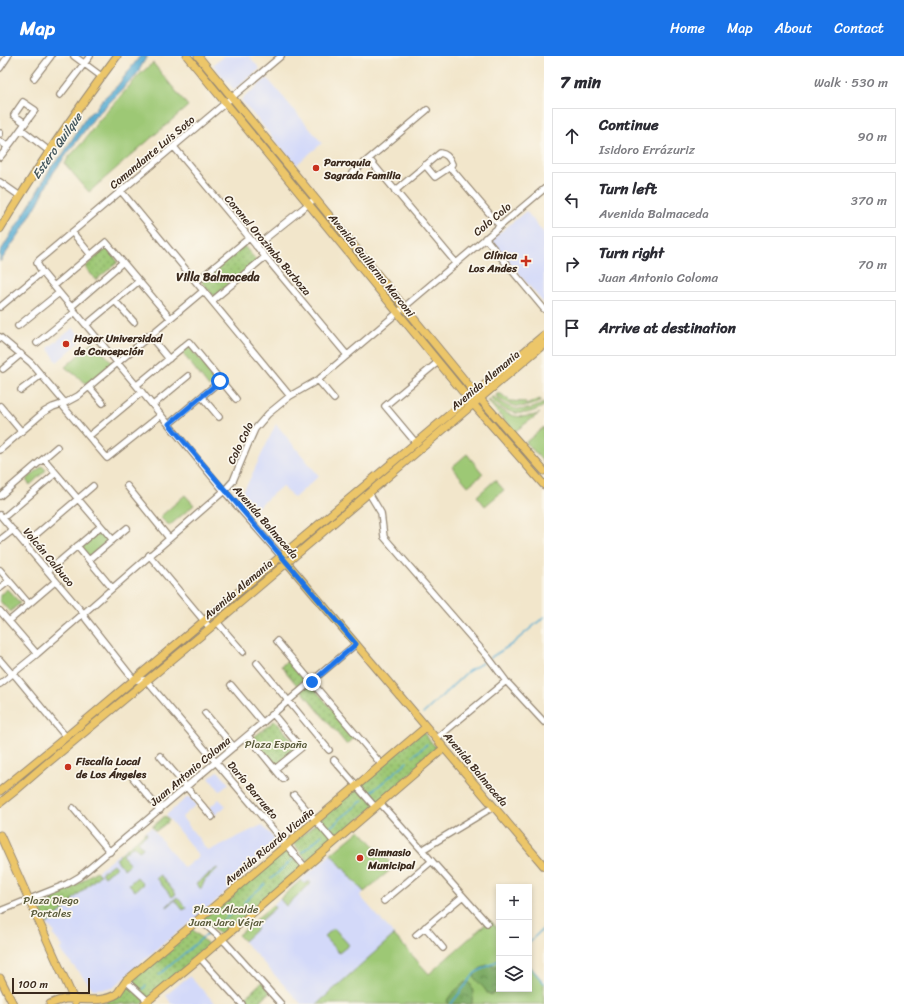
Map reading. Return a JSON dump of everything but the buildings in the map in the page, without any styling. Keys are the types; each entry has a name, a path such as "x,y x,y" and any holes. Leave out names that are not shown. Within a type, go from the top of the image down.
{"main road":[{"path":"0,229 49,151 117,56"},
{"name":"Avenida Guillermo Marconi","path":"187,56 471,402 544,485"},
{"name":"Avenida Guillermo Marconi","path":"198,56 478,396 544,471"},
{"path":"199,71 205,65"},
{"name":"Avenida Alemania","path":"0,803 369,493 544,335"},
{"name":"Avenida Alemania","path":"478,396 544,344"},
{"name":"Avenida Alemania","path":"0,791 416,443 471,402"},
{"path":"502,438 509,431"},
{"path":"529,469 536,462"},
{"name":"Avenida Balmaceda","path":"281,556 544,866"},
{"name":"Avenida Ricardo Vicuña","path":"50,1004 64,1000 96,1004 109,1000 116,994 126,981 426,727"},
{"path":"146,1003 444,748"},
{"path":"0,835 75,1002"},
{"path":"0,978 13,1004"}],"street":[{"path":"0,68 8,56"},
{"path":"34,78 51,56"},
{"path":"74,56 102,76"},
{"path":"60,95 90,56"},
{"name":"Comandante Luis Soto","path":"37,263 120,191 226,104 281,56"},
{"path":"352,173 427,110"},
{"path":"0,158 25,123"},
{"path":"21,129 49,151"},
{"path":"0,141 8,147"},
{"name":"Coronel Orozimbo Barboza","path":"174,147 347,355"},
{"path":"395,191 440,153 444,153 448,156 452,164 435,177 425,166"},
{"path":"369,160 456,263"},
{"path":"450,167 500,226"},
{"path":"0,182 20,196"},
{"name":"Colo Colo","path":"0,684 37,654 233,481 255,429 268,414 290,396 318,380 485,238 544,190"},
{"path":"120,191 290,396"},
{"path":"256,246 316,198"},
{"path":"72,232 91,255"},
{"path":"196,282 250,238"},
{"path":"485,238 544,309"},
{"path":"54,286 106,242 170,318"},
{"path":"212,301 265,256"},
{"path":"71,307 123,262"},
{"name":"Avenida Balmaceda","path":"37,263 42,272 59,293 281,556"},
{"path":"0,307 42,272"},
{"path":"86,325 139,281"},
{"path":"0,450 37,418 53,407 64,404 78,396 149,335 204,291"},
{"path":"18,326 59,293"},
{"path":"115,301 134,322"},
{"path":"37,343 75,312"},
{"path":"149,335 169,359"},
{"path":"0,337 21,354 41,375 107,458 161,415"},
{"path":"137,385 188,342 236,399"},
{"path":"3,369 21,354"},
{"path":"416,443 385,406 438,362"},
{"path":"21,390 41,375"},
{"path":"153,405 188,376"},
{"path":"318,380 334,399"},
{"path":"169,424 220,381"},
{"path":"89,387 103,403"},
{"path":"89,436 142,392"},
{"path":"202,397 219,417"},
{"path":"0,406 21,431"},
{"path":"0,496 57,447"},
{"path":"44,459 113,540"},
{"path":"2,517 56,473"},
{"path":"24,544 93,486"},
{"path":"127,486 169,538"},
{"path":"369,493 381,513 384,537 488,657 506,681 544,722"},
{"name":"Volcán Calbuco","path":"2,517 83,613 86,619 134,680"},
{"path":"48,571 101,526"},
{"path":"89,560 127,528"},
{"path":"0,540 13,530"},
{"path":"77,546 112,588"},
{"path":"149,556 210,628"},
{"path":"0,570 29,604"},
{"path":"0,588 9,580"},
{"path":"9,621 56,581"},
{"path":"0,611 37,654"},
{"path":"217,622 243,652"},
{"path":"277,641 381,764"},
{"name":"Juan Antonio Coloma","path":"0,911 75,880 356,644"},
{"path":"0,660 66,737"},
{"path":"257,663 329,750"},
{"path":"134,680 146,680"},
{"name":"Darío Barrueto","path":"146,680 305,867"},
{"path":"436,739 506,681"},
{"path":"231,684 263,723"},
{"path":"205,713 234,747"},
{"path":"273,714 301,748 275,769"},
{"path":"248,736 283,779"},
{"path":"160,756 212,817"},
{"path":"334,760 356,786 378,805 422,850 487,923"},
{"path":"133,778 160,810"},
{"path":"294,795 334,842"},
{"path":"422,850 494,807"},
{"path":"73,808 110,852"},
{"path":"384,901 432,861"},
{"path":"416,934 463,896"},
{"path":"199,919 222,939 281,1004"},
{"path":"425,927 443,948"},
{"path":"200,958 242,1004"},
{"path":"126,981 146,1003"}],"shaded area":[{"path":"224,56 249,56 260,69 234,90 213,65"},
{"path":"267,78 322,143 296,165 241,100"},
{"name":"Clínica Los Andes","path":"526,211 544,233 544,304 491,240"},
{"name":"Hogar Universidad de Concepción","path":"73,328 83,339 57,362 48,348"},
{"path":"276,424 319,476 294,498 282,486 253,511 239,496 247,485"},
{"path":"218,771 229,784 220,791 209,778"},
{"path":"189,796 196,805 182,817 208,851 262,825 279,844 200,915 160,946 113,988 93,989 60,950 63,947 53,935 55,933 47,924 73,902 72,900 100,875 97,872 151,827 184,868 199,856 166,815"},
{"path":"219,799 226,806 215,815 209,808"},
{"path":"331,854 364,892 360,896 429,974 395,1004 301,1004 238,935"},
{"path":"189,976 216,1004 171,1004 166,995"}],"green space":[{"path":"153,63 188,106 89,192 65,164 68,158 83,142 97,123 140,74"},
{"path":"234,102 310,195 307,197 231,105"},
{"path":"318,204 395,298 392,300 316,206"},
{"path":"244,246 257,261 214,297 201,281"},
{"path":"107,247 118,262 96,280 85,267"},
{"path":"93,342 113,363 87,384 65,367"},
{"path":"188,345 217,380 209,387 181,351"},
{"path":"497,394 501,394 510,401 525,402 526,405 540,399 541,401 524,407 506,403 496,396"},
{"path":"492,397 511,408 530,409 543,403 544,406 530,412 516,413 503,409 491,399"},
{"path":"489,400 502,411 512,415 523,417 540,413 514,432 488,401"},
{"path":"544,427 544,463 526,442"},
{"path":"467,454 483,474 468,486 452,467"},
{"path":"42,466 46,470 30,485 26,480"},
{"path":"495,480 504,490 485,506 477,496"},
{"path":"185,495 194,505 169,526 160,517"},
{"path":"101,531 109,539 89,557 81,548"},
{"path":"7,589 20,603 10,612 0,601 0,595"},
{"path":"290,659 355,737 347,745 281,666"},
{"path":"136,683 137,684 0,799 0,798"},
{"name":"Plaza España","path":"275,720 297,746 297,749 275,766 253,738"},
{"path":"422,731 439,751 309,862 293,843"},
{"path":"165,816 169,821 156,831 152,827"},
{"name":"Gimnasio Municipal","path":"360,830 394,867 364,892 331,854"},
{"path":"146,832 147,834 138,841 143,848 139,851 134,845 122,855 130,864 124,869 116,859"},
{"name":"Plaza Alcalde Juan Jara Véjar","path":"287,847 304,868 222,937 202,918"},
{"path":"113,864 116,867 104,877 101,873"},
{"path":"217,868 218,869 205,880 201,889 196,884"},
{"name":"Plaza Diego Portales","path":"96,871 100,875 72,900 73,902 47,924 36,899 75,886"},
{"path":"160,875 176,894 172,897 156,878"},
{"path":"137,877 143,884 135,891 129,884"},
{"path":"301,880 305,884 309,881 311,883 286,906 280,899"},
{"path":"177,897 186,908 183,910 175,900 167,907"},
{"path":"273,905 275,908 259,922 256,919"},
{"path":"490,920 496,927 496,992 532,992 532,969 544,983 544,1004 317,1004 394,935 429,974"},
{"path":"252,923 257,929 244,941 238,935"},
{"path":"334,928 349,945 339,953 324,937"},
{"path":"192,929 211,947 142,1004 101,1004 110,1000 126,983"},
{"path":"487,965 496,966 496,992 490,995 476,979 475,973"},
{"path":"262,982 270,992 257,1004 242,1004 240,1002"},
{"path":"466,982 470,983 472,989 472,1004 449,1004 447,1001 450,996"}],"water":[{"path":"140,56 148,56 134,78 125,85 123,89 94,118 53,173 38,203 0,262 0,252 32,201 51,167 63,154 90,113 95,110 101,101 118,85"}],"waterway":[{"path":"490,658 512,644 544,617"},
{"path":"423,714 467,672 487,660"},
{"path":"413,756 427,744"},
{"path":"369,794 407,762"},
{"path":"328,829 363,800"},
{"path":"301,853 322,835"},
{"path":"271,879 294,858"},
{"path":"244,902 265,884"},
{"path":"217,926 237,908"},
{"path":"532,939 544,928"},
{"path":"159,975 208,933"},
{"path":"451,1004 475,973 496,962"},
{"path":"532,969 544,983"},
{"path":"143,989 146,986"}],"place":[{"name":"Parroquia Sagrada Familia","path":"316,168"},
{"name":"Clínica Los Andes","path":"526,261"},
{"name":"Hogar Universidad de Concepción","path":"66,344"},
{"name":"Fiscalía Local de Los Ángeles","path":"68,767"},
{"name":"Gimnasio Municipal","path":"360,858"}],"district":[{"name":"Villa Balmaceda","path":"218,277"}],"route":[{"path":"220,381 169,424 356,644 312,682"}],"water label":[{"name":"Estero Quilque","path":"57,146"}]}
